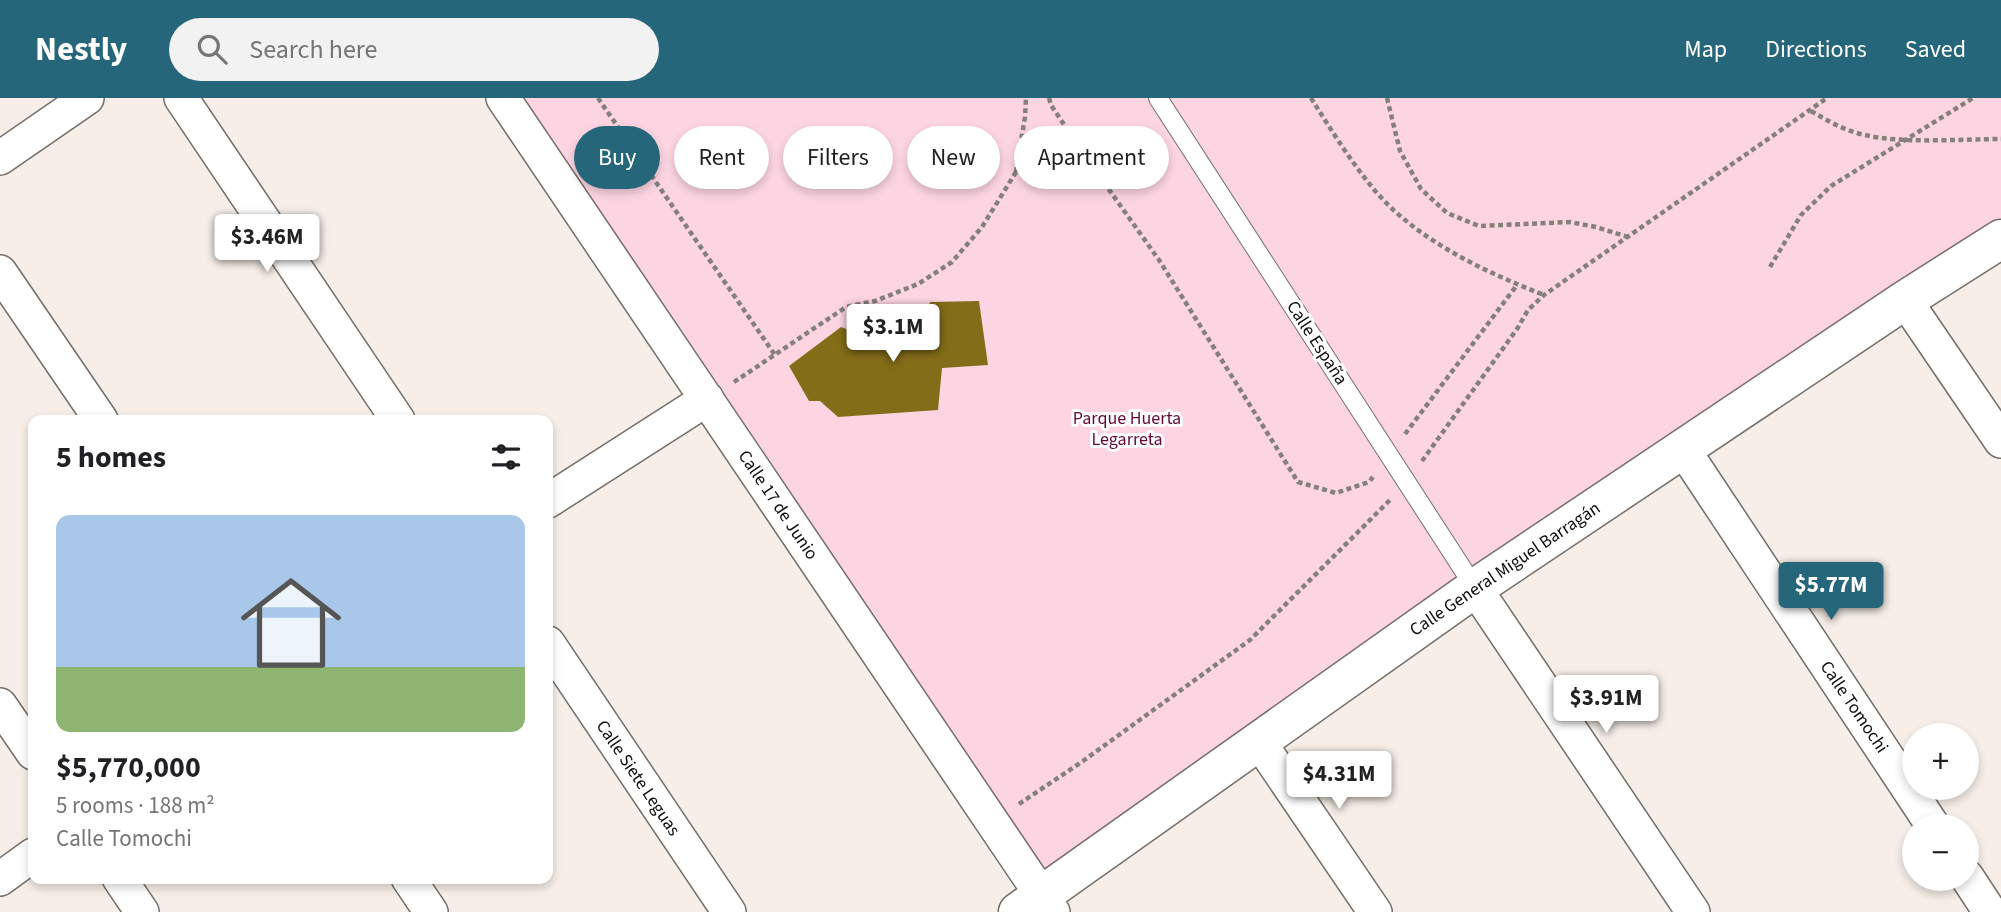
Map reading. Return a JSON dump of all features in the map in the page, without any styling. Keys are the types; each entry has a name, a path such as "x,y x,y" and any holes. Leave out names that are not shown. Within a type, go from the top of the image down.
{"main road":[{"name":"Calle General Miguel Barragán","path":"1037,906 1258,740 1475,588 1905,300 2001,239"}],"street":[{"path":"0,158 87,98"},
{"path":"181,98 395,415"},
{"name":"Calle 17 de Junio","path":"503,98 707,400 1037,906"},
{"path":"0,272 97,415"},
{"path":"1905,300 2001,441"},
{"path":"553,498 707,400"},
{"name":"Calle Tomochi","path":"1683,449 1925,814"},
{"path":"1475,588 1693,912"},
{"name":"Calle Siete Leguas","path":"553,650 729,912"},
{"path":"0,705 28,746"},
{"path":"1258,740 1375,912"},
{"path":"0,879 28,859"},
{"path":"123,884 142,912"},
{"path":"412,884 431,912"},
{"path":"1976,891 1990,912"}],"lane":[{"name":"Calle España","path":"1158,98 1475,588"}],"path":[{"path":"598,98 775,355"},
{"path":"1024,126 1026,98"},
{"path":"1049,98 1065,126"},
{"path":"1311,98 1373,188 1400,216 1439,245 1517,285 1544,295"},
{"path":"1387,98 1400,151 1421,189 1447,213 1479,226 1570,222 1628,237"},
{"path":"1827,98 1811,111 1834,125 1866,135 2001,139"},
{"path":"1770,267 1801,215 1831,186 1973,98"},
{"path":"707,400 846,307 874,301 918,284 952,262 982,227 1014,175"},
{"path":"1109,189 1159,260 1298,482 1336,493 1369,482 1517,285"}],"green space":[{"name":"Parque Huerta Legarreta","path":"503,98 2001,98 2001,239 1042,896"}],"building":[{"path":"979,301 988,365 942,368 938,410 838,417 820,401 809,401 789,366 841,327 864,336 923,330 930,302"}]}
